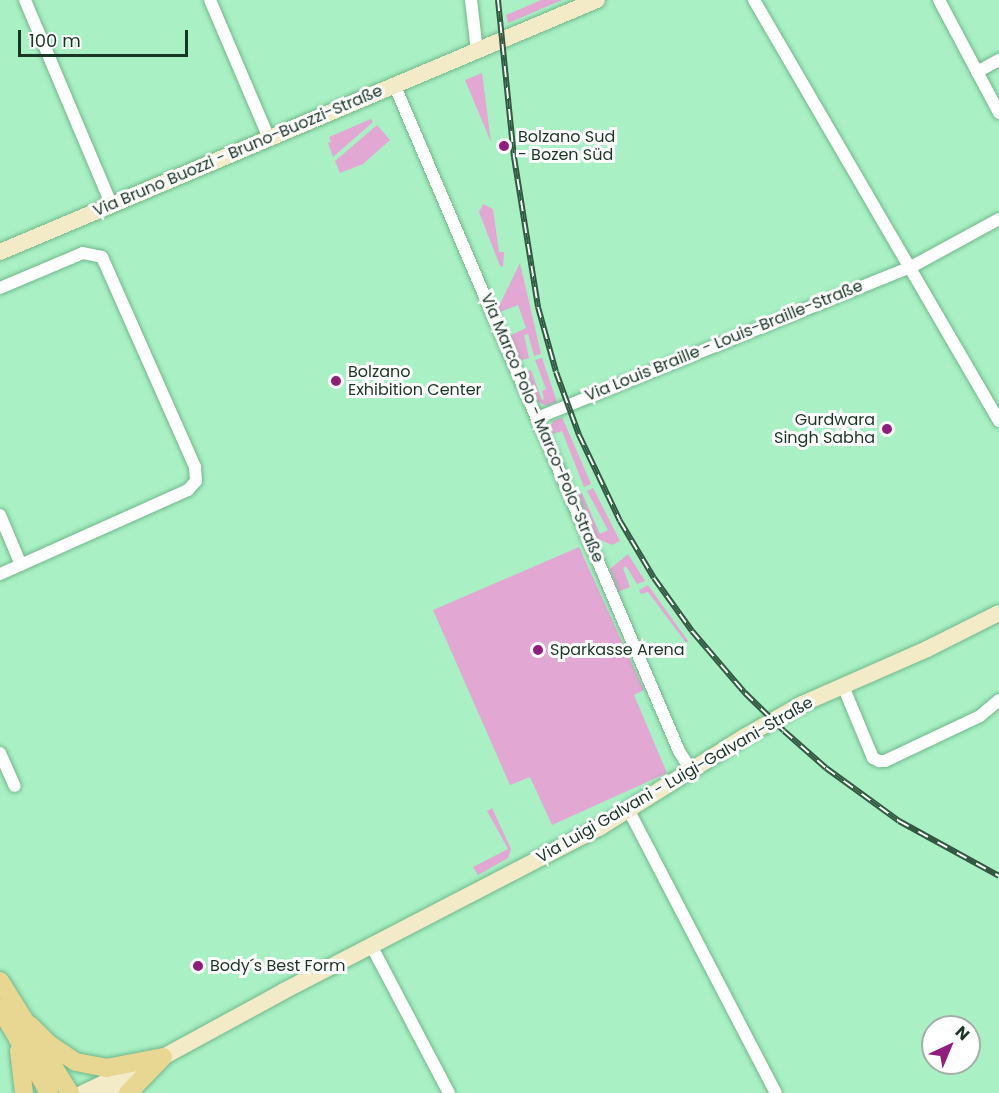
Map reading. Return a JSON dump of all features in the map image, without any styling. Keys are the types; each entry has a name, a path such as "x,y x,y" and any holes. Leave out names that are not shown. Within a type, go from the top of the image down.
{"main road":[{"name":"Via Bruno Buozzi - Bruno-Buozzi-Straße","path":"0,252 597,0"},
{"name":"Via Luigi Galvani - Luigi-Galvani-Straße","path":"163,1057 575,841 794,708 999,613"},
{"path":"0,981 30,1025 70,1093"},
{"path":"5,1014 22,1062 24,1093"},
{"path":"5,1014 49,1093"},
{"path":"30,1025 49,1044 76,1062 106,1068 163,1057"},
{"path":"83,1093 163,1057"},
{"path":"109,1093 163,1057"},
{"path":"128,1093 163,1057"}],"street":[{"path":"25,0 111,204"},
{"path":"210,0 269,138"},
{"path":"471,0 477,51"},
{"path":"754,0 999,421"},
{"path":"939,0 999,113"},
{"path":"977,72 999,60"},
{"name":"Via Marco Polo - Marco-Polo-Straße","path":"394,84 679,751 691,771"},
{"name":"Via Louis Braille - Louis-Braille-Straße","path":"537,418 911,267 999,219"},
{"path":"0,288 83,253 102,257 195,468 196,481 188,490 0,574"},
{"path":"0,515 21,565"},
{"path":"843,686 873,758 879,761 885,761 980,716 999,700"},
{"path":"0,753 15,786"},
{"path":"628,809 776,1093"},
{"path":"372,947 449,1093"}],"shaded area":[{"path":"541,0 562,0 508,23 506,15"},
{"path":"482,73 491,142 465,80"},
{"path":"371,119 373,122 333,157 328,143 331,142 329,137"},
{"path":"377,125 390,140 363,164 340,173 335,161"},
{"path":"483,204 493,209 499,252 504,252 503,267 500,266 479,212"},
{"path":"520,263 541,354 534,356 528,334 524,335 529,358 519,361 509,336 526,328 518,305 500,312 498,308"},
{"path":"542,358 557,402 547,406 538,402 525,372 531,370 542,400 544,399 542,391 546,389 535,360"},
{"path":"562,417 591,484 584,487 562,431 553,434 550,427 553,421"},
{"path":"593,488 620,541 612,545 596,538 578,495 582,493 600,534 608,530 587,491"},
{"name":"Sparkasse Arena","path":"579,547 644,690 634,695 667,773 552,825 530,777 510,785 433,610"},
{"path":"628,554 645,581 637,584 626,566 623,568 630,587 618,592 610,569"},
{"path":"648,585 688,641 686,643 648,592 641,594 639,590"},
{"path":"492,808 511,849 508,858 478,875 473,867 508,849 487,811"}],"railway":[{"path":"498,0 514,157 538,307 556,372 579,435 620,521 654,578 692,631 745,693 784,731 826,768 899,821 999,876"}],"place":[{"name":"Bolzano Sud - Bozen Süd","path":"504,146"},
{"name":"Bolzano Exhibition Center","path":"336,381"},
{"name":"Gurdwara Singh Sabha","path":"887,429"},
{"name":"Sparkasse Arena","path":"538,650"},
{"name":"Body´s Best Form","path":"198,966"}]}
